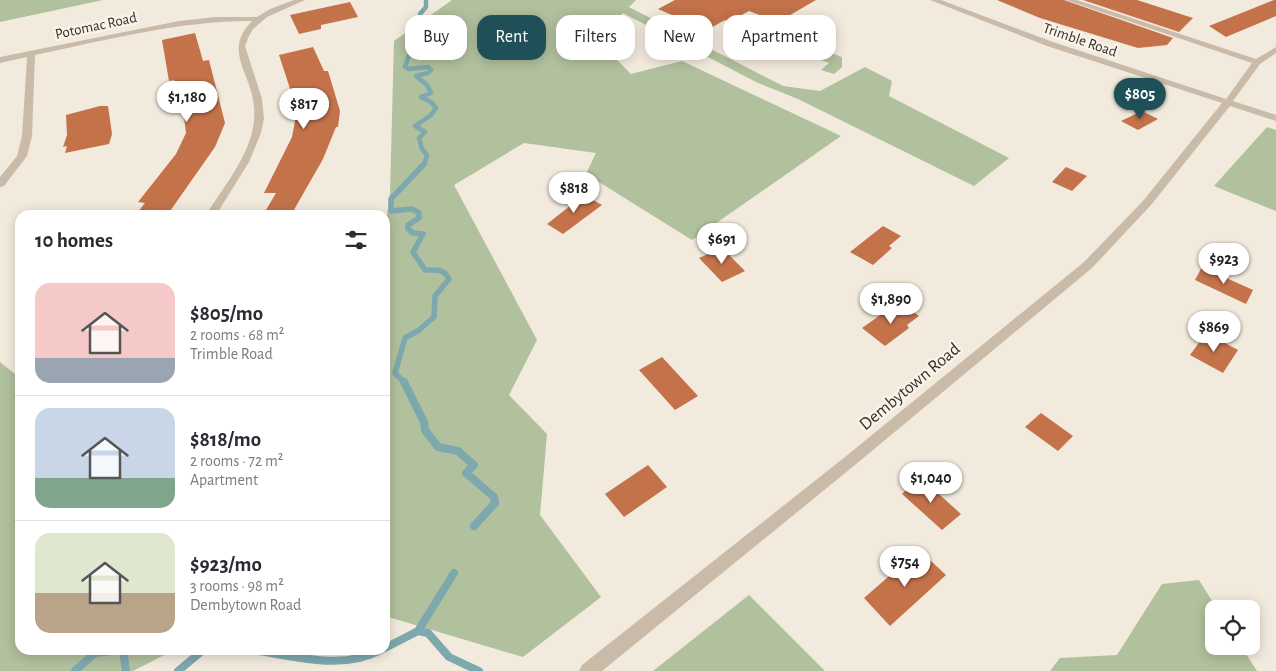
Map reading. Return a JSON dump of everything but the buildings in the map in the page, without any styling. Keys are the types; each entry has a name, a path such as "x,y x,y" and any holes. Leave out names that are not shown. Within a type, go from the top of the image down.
{"street":[{"path":"214,210 250,148 259,124 259,107 240,46 243,36 251,24 258,19 280,7 301,0"},
{"name":"Trimble Road","path":"934,0 1050,44 1276,118"},
{"path":"1070,0 1257,62"},
{"name":"Potomac Road","path":"0,60 179,23 216,19 258,19"},
{"name":"Dembytown Road","path":"588,671 850,461 1088,265 1148,203 1228,102 1257,62 1276,48"},
{"path":"0,184 22,156 28,136 31,53"}],"green space":[{"path":"0,0 103,0 0,22"},
{"path":"452,0 636,0 629,7 645,15 645,24 635,19 635,15 623,13 621,15 556,15 556,60 617,60 631,74 682,61 841,136 692,240 586,174 596,153 524,143 454,185 537,340 509,395 547,434 540,515 601,597 523,657 390,617 390,210 388,210 390,193 394,41 405,33 405,60 467,60 467,15 431,15"},
{"path":"713,50 723,55 723,60 732,60 783,86 820,91 865,67 892,81 889,96 1009,158 974,186 798,99 756,82 713,60"},
{"path":"836,55 842,57 842,67 834,74 821,70 829,63 821,60 836,60"},
{"path":"1267,127 1276,130 1276,211 1214,186"},
{"path":"0,362 15,374 15,655 164,655 133,671 0,671"},
{"path":"1199,580 1211,600 1205,600 1205,655 1247,655 1257,671 1050,671 1060,658 1117,655 1162,584"},
{"path":"749,595 825,671 653,671"}],"waterway":[{"path":"424,165 427,155 422,149 419,138 425,132 415,126 431,115 436,108 431,102 421,97 431,93 427,85 416,76 428,73 431,70 428,67 409,69 405,67 412,46 428,37 420,14 426,7 426,0"},
{"path":"404,382 395,373 405,338 419,330 434,317 435,296 449,279 442,271 425,270 413,252 423,234 413,233 408,229 408,225 419,218 419,213 412,209 391,211 391,199 424,164"},
{"path":"404,382 424,422 425,430 438,447 458,451 474,465 466,473 494,497 495,503 474,526"},
{"path":"418,631 454,573"},
{"path":"390,645 418,631"},
{"path":"418,631 428,633 449,657 479,671"},
{"path":"75,671 93,655"},
{"path":"124,655 126,671"},
{"path":"178,671 197,655"},
{"path":"283,655 334,661 350,660 368,655"}]}
